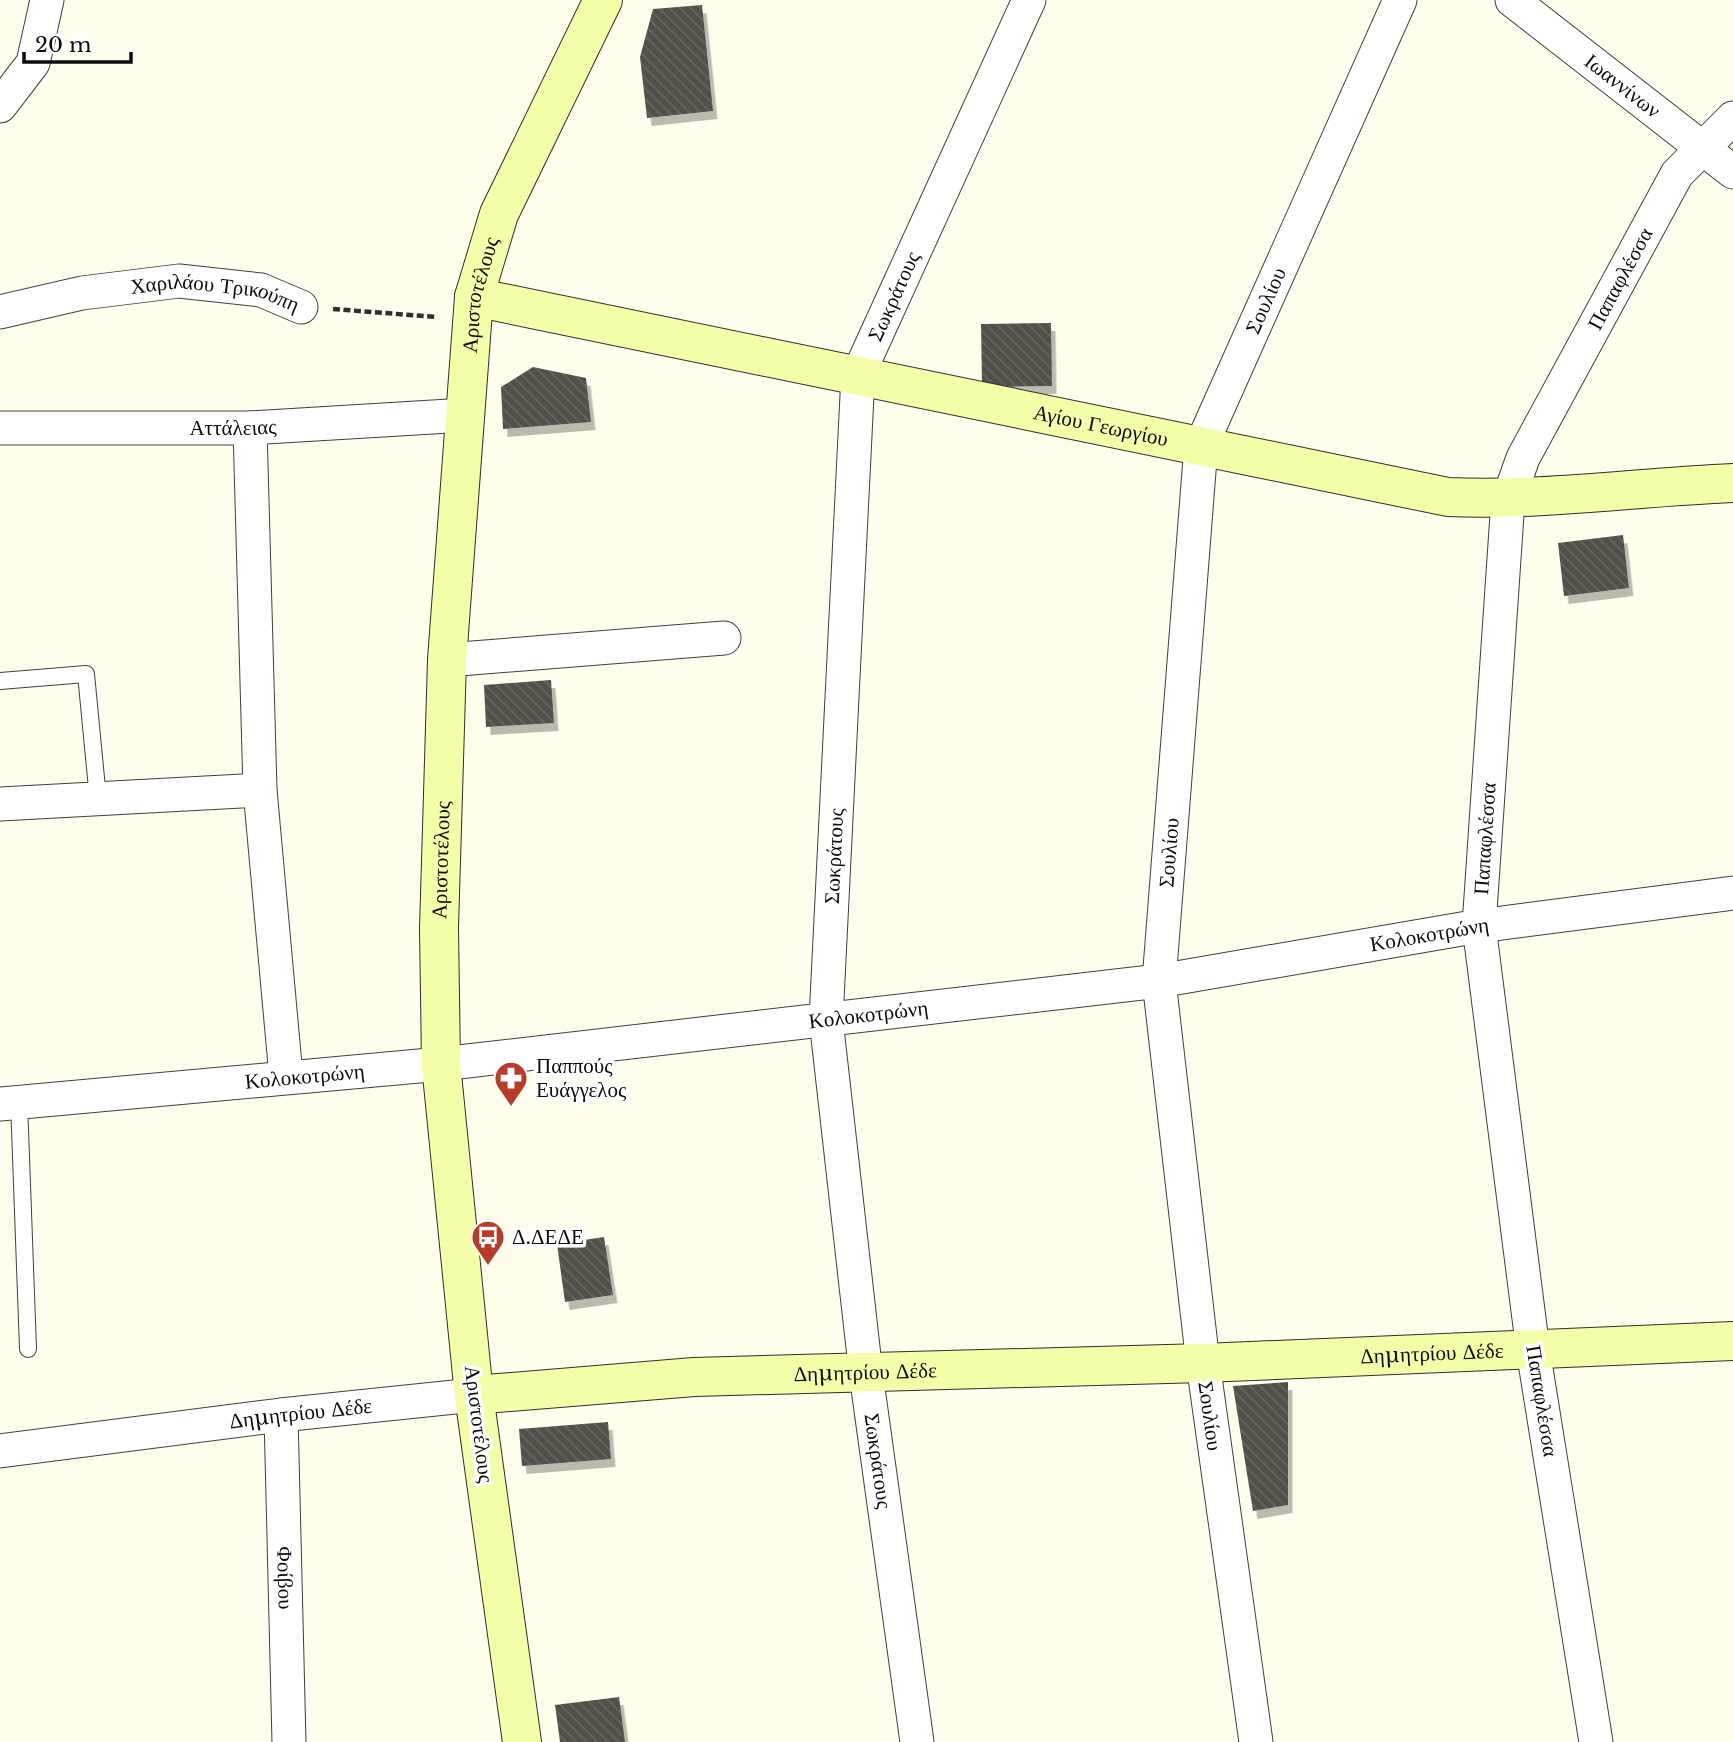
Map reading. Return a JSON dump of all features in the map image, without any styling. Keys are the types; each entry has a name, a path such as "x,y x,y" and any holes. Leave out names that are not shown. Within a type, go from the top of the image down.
{"street":[{"path":"0,106 33,63 47,0"},
{"name":"Αριστοτέλους","path":"522,1742 474,1395 440,1064 439,928 447,660 472,309 499,214 603,0"},
{"name":"Σωκράτους","path":"917,1742 866,1374 826,1020 858,375 1029,0"},
{"name":"Σουλίου","path":"1256,1742 1203,1363 1159,981 1201,446 1400,0"},
{"name":"Ιωαννίνων","path":"1512,0 1733,172"},
{"name":"Παπαφλέσσα","path":"1596,1742 1534,1350 1479,926 1508,500 1523,458 1676,174 1733,118"},
{"name":"Χαριλάου Τρικούπη","path":"0,312 82,293 178,281 261,290 301,307"},
{"name":"Αγίου Γεωργίου","path":"472,309 858,375 1448,497 1508,500 1732,487"},
{"name":"Αττάλειας","path":"0,428 250,428 466,415"},
{"path":"250,428 260,790 286,1076"},
{"path":"447,660 724,638"},
{"path":"0,804 260,790"},
{"name":"Κολοκοτρώνη","path":"10,1103 440,1064 1159,981 1479,926 1733,893"},
{"name":"Δημητρίου Δέδε","path":"0,1451 281,1415 474,1395 694,1377 1203,1363 1733,1341"},
{"name":"Φοίβου","path":"281,1415 289,1742"}],"lane":[{"path":"0,681 86,674 98,799"},
{"path":"10,1103 28,1349"}],"path":[{"name":"Χαριλάου Τρικούπη","path":"301,307 472,309"}],"building":[{"path":"702,5 713,111 647,118 640,57 653,9"},
{"path":"1051,323 1052,386 982,387 981,324"},
{"path":"533,367 586,378 591,422 503,429 501,387"},
{"path":"1623,535 1629,588 1564,596 1558,543"},
{"path":"551,680 554,723 486,727 484,685"},
{"path":"604,1237 613,1295 565,1302 557,1244"},
{"path":"1288,1382 1288,1505 1253,1511 1233,1386"},
{"path":"608,1422 611,1459 522,1466 519,1429"},
{"path":"619,1697 625,1742 560,1742 555,1705"}],"place":[{"name":"Παππούς Ευάγγελος","path":"511,1108"},
{"name":"Δ.ΔΕΔΕ","path":"488,1267"}]}
